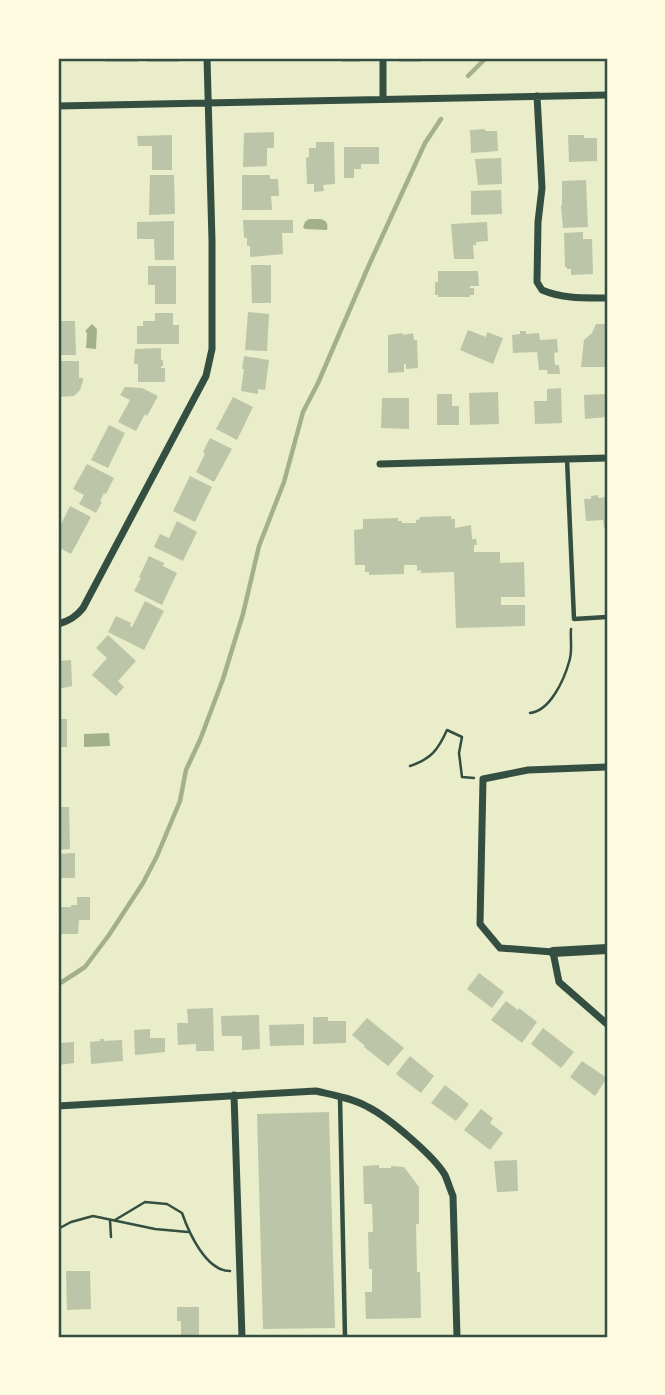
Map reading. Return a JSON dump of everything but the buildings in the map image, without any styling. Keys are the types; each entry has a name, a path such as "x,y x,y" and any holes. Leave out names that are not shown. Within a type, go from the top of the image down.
{"street":[{"path":"58,624 71,620 83,608 206,376 212,349 207,58"},
{"path":"383,58 383,99"},
{"path":"58,106 607,95"},
{"path":"537,96 542,188 538,222 537,282 542,290 555,296 607,298"},
{"path":"380,464 607,458"},
{"path":"607,767 528,770 483,779 480,924 500,948 554,952 607,949"},
{"path":"554,952 559,982 607,1024"},
{"path":"58,1105 316,1091 340,1096 368,1107 385,1117 429,1156 444,1175 453,1196 457,1337"},
{"path":"234,1095 242,1337"}],"lane":[{"path":"567,459 574,619 607,617"},
{"path":"340,1096 345,1337"}],"path":[{"path":"530,713 538,712 554,697 570,661 570,631 574,619"},
{"path":"410,766 421,763 439,748 447,730 461,737 459,753 462,777 483,779"},
{"path":"116,1220 145,1202 167,1204 182,1213 188,1232 212,1265 223,1271 240,1271"},
{"path":"58,1229 93,1216 155,1229 188,1232"},
{"path":"110,1219 111,1237"}],"shaded area":[{"path":"309,219 325,221 327,230 305,229 305,222"},
{"path":"92,324 97,329 96,349 86,348 85,331"},
{"path":"109,733 110,746 84,747 84,734"}],"waterway":[{"path":"468,76 486,58"},
{"path":"58,983 85,967 143,883 157,856 180,801 186,770 223,679 243,614 259,546 284,482 303,412 425,143 441,119"}]}
